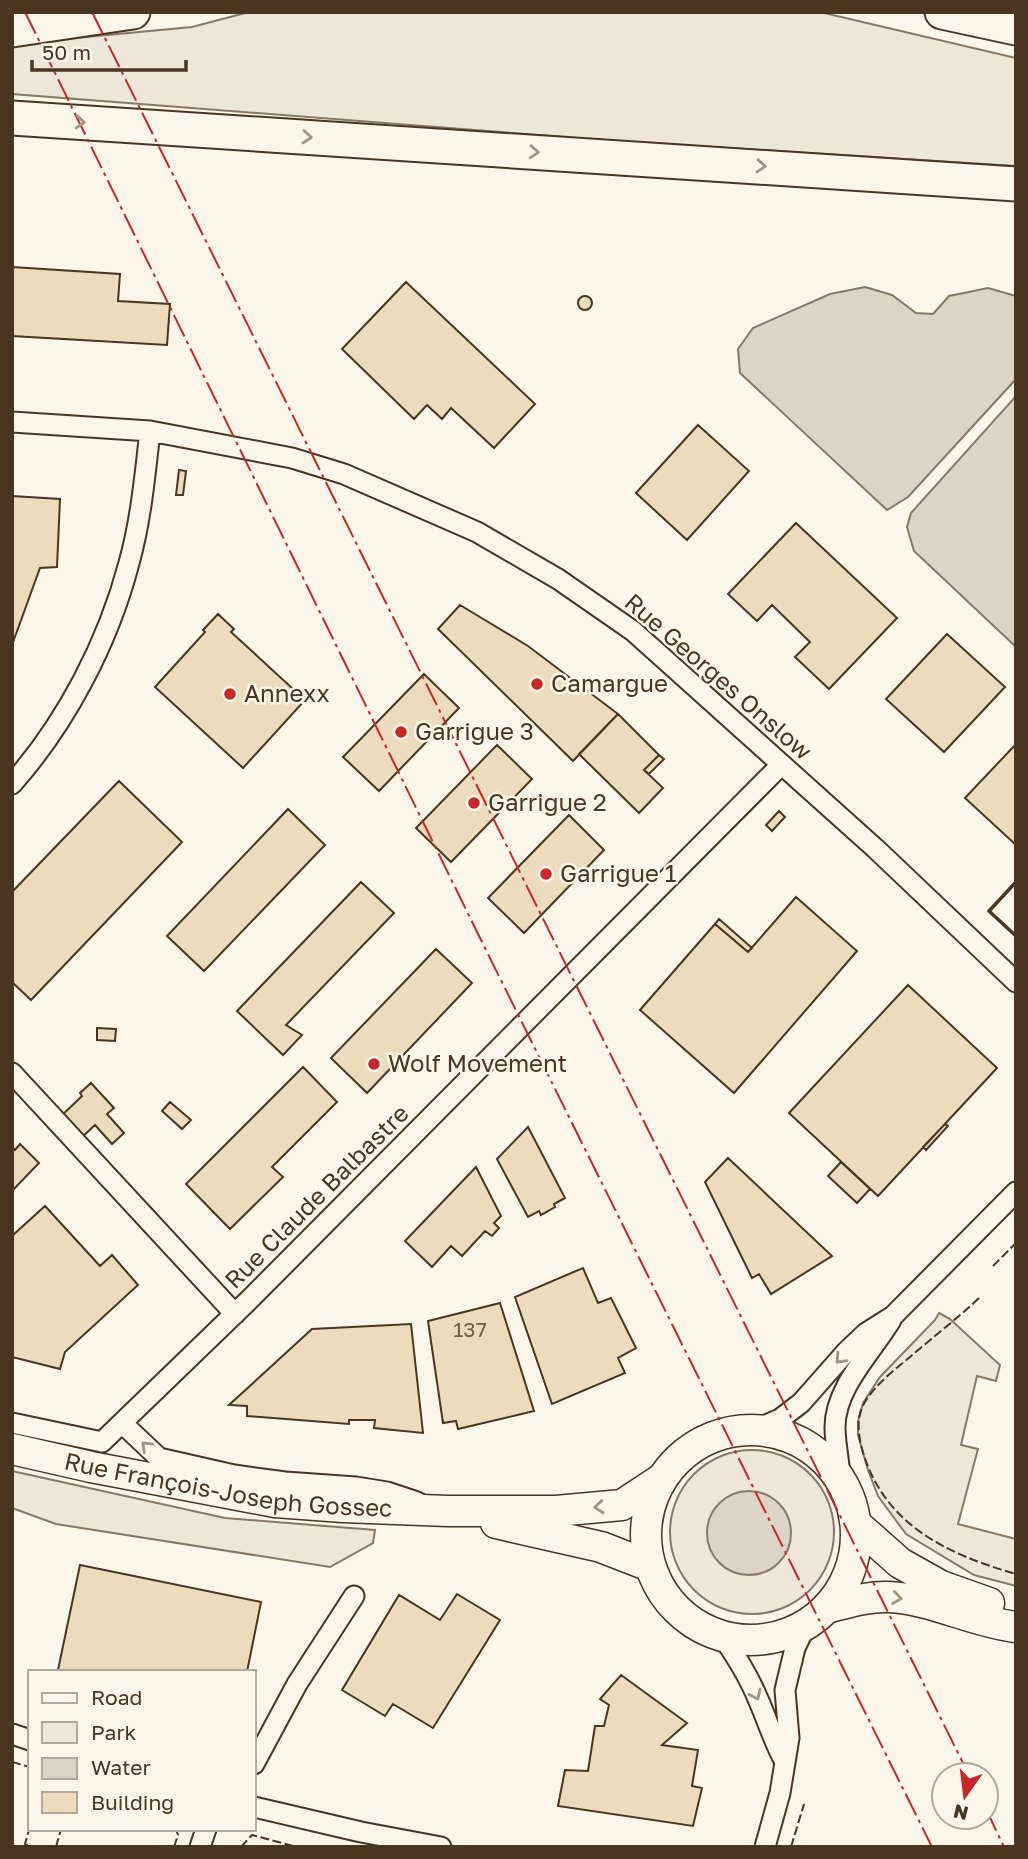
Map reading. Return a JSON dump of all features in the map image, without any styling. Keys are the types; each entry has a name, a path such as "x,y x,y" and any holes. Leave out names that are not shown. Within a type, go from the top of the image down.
{"highway":[{"path":"12,30 133,12"},
{"path":"942,12 1016,28"},
{"path":"12,118 1016,184"}],"main road":[{"path":"757,1430 784,1435 809,1447 840,1476 848,1492 856,1524 856,1552 848,1578 830,1607 805,1627 772,1638 747,1640 722,1636 698,1626 676,1609 660,1590 650,1566 645,1541 647,1516 660,1480 672,1465 696,1444 726,1432 757,1430"},
{"name":"Rue François-Joseph Gossec","path":"12,1449 275,1502 448,1511 556,1511 622,1505 660,1480"},
{"name":"Rue François-Joseph Gossec","path":"448,1511 601,1548 650,1566"},
{"path":"856,1524 885,1551 910,1569 941,1586 1016,1613"},
{"path":"830,1607 856,1600 891,1597 1016,1627"}],"street":[{"name":"Rue Georges Onslow","path":"12,422 149,431 292,458 344,474 477,532 558,579 633,631 892,864 1016,982"},
{"path":"12,784 32,761 97,654 129,563 139,513 149,431"},
{"name":"Rue Claude Balbastre","path":"123,1424 781,765"},
{"path":"12,1073 235,1314"},
{"path":"757,1430 780,1419 801,1403 866,1333 893,1316 1016,1192"},
{"path":"840,1476 835,1426 838,1406 851,1377 875,1348 893,1316"},
{"name":"Rue François-Joseph Gossec","path":"12,1423 102,1443 123,1424 159,1458 259,1479 387,1492 448,1511"},
{"path":"256,1760 297,1684 354,1595"},
{"path":"765,1847 780,1793 789,1738 785,1690 795,1648 805,1627"},
{"path":"722,1636 738,1659 758,1698 775,1744 784,1760"},
{"path":"256,1807 441,1847"}],"green space":[{"path":"249,12 820,12 1016,58 1016,166 602,140 12,94 12,44 192,27"},
{"path":"939,1313 950,1319 1000,1365 996,1381 977,1376 961,1445 978,1449 958,1524 1016,1539 1016,1586 974,1575 906,1534 878,1496 858,1435 858,1421 863,1403 880,1377"},
{"path":"752,1450 783,1456 810,1474 828,1501 834,1532 828,1563 810,1590 783,1608 752,1614 721,1608 694,1590 676,1563 670,1532 676,1501 694,1474 721,1456"},
{"path":"12,1471 225,1518 375,1530 373,1543 330,1567 56,1524 12,1508"}],"water":[{"path":"865,287 892,295 916,313 933,314 949,296 988,288 1016,296 1016,379 908,497 887,510 740,373 738,349 753,328 830,294"},
{"path":"1016,396 1016,647 914,551 907,527 911,513"},
{"path":"741,1491 757,1491 773,1498 784,1509 791,1525 788,1549 779,1563 757,1575 741,1575 725,1568 714,1557 707,1541 707,1525 714,1509 725,1498"}],"building":[{"path":"12,267 120,274 118,301 170,304 167,345 12,336"},
{"path":"406,282 535,404 494,448 451,408 442,419 427,405 414,419 342,349"},
{"path":"585,296 590,298 590,308 585,310 580,308 578,303 580,298"},
{"path":"698,425 749,471 687,540 636,493"},
{"path":"179,470 186,471 183,495 176,495"},
{"path":"12,496 60,499 57,567 40,568 12,645"},
{"path":"796,523 897,618 829,689 795,657 810,642 772,605 757,621 728,594"},
{"name":"Camargue","path":"460,605 528,646 618,714 573,761 438,629"},
{"name":"Annexx","path":"218,614 234,629 231,632 305,700 243,768 155,687"},
{"path":"947,634 1005,687 944,752 886,699"},
{"name":"Garrigue 3","path":"424,674 459,708 379,791 343,757"},
{"path":"618,714 659,755 644,770 663,788 639,813 579,754"},
{"path":"1016,744 1016,845 965,798"},
{"name":"Garrigue 2","path":"497,745 532,779 451,862 416,828"},
{"path":"659,755 664,759 649,774 644,770"},
{"path":"119,781 182,842 31,1000 12,982 12,892"},
{"path":"288,809 325,845 204,971 167,936"},
{"path":"779,811 785,817 772,831 766,825"},
{"name":"Garrigue 1","path":"569,815 604,850 524,933 488,898"},
{"path":"361,882 394,913 286,1025 302,1035 283,1055 237,1011"},
{"path":"796,897 857,951 734,1093 640,1010 715,924 748,952"},
{"path":"719,919 752,948 748,952 715,924"},
{"path":"436,949 472,983 367,1093 331,1058"},
{"path":"908,985 997,1068 878,1196 789,1113"},
{"path":"97,1028 116,1029 115,1041 97,1040"},
{"path":"303,1067 337,1102 272,1167 283,1177 230,1229 186,1184"},
{"path":"91,1083 114,1108 107,1114 124,1133 112,1144 95,1125 80,1139 60,1117 82,1096 80,1093"},
{"path":"170,1102 191,1120 182,1129 162,1111"},
{"path":"945,1124 948,1126 926,1150 923,1147"},
{"path":"528,1127 565,1198 541,1215 539,1211 528,1217 497,1159"},
{"path":"20,1144 39,1163 12,1191 12,1147 15,1150"},
{"path":"728,1158 832,1256 771,1294 759,1274 752,1278 705,1182"},
{"path":"841,1162 870,1189 857,1203 828,1176"},
{"path":"476,1167 501,1216 494,1223 499,1228 492,1236 485,1231 462,1256 451,1246 432,1267 405,1241"},
{"path":"45,1206 100,1266 112,1255 138,1285 65,1352 60,1369 12,1357 12,1236"},
{"path":"583,1268 598,1303 611,1298 636,1348 618,1358 625,1373 552,1404 515,1297"},
{"path":"500,1303 534,1411 458,1429 456,1421 443,1423 428,1321"},
{"path":"411,1324 423,1433 374,1428 375,1420 349,1420 349,1424 247,1416 247,1406 229,1405 312,1329"},
{"path":"80,1565 261,1602 247,1670 58,1670"},
{"path":"457,1594 500,1620 433,1728 393,1704 385,1716 342,1690 399,1595 440,1620"},
{"path":"621,1675 687,1723 662,1745 698,1750 692,1786 702,1788 693,1826 558,1806 565,1770 588,1771 595,1726 604,1726 609,1705 600,1699"}],"fence":[{"path":"993,1266 1016,1243"},
{"path":"979,1298 874,1389 860,1413 860,1437 872,1475 901,1516 921,1532 965,1557 1016,1574"},
{"path":"12,1762 28,1766"},
{"path":"791,1847 804,1804"},
{"path":"29,1831 25,1844 35,1847"},
{"path":"56,1847 60,1831"},
{"path":"174,1847 177,1831"},
{"path":"241,1847 252,1835 297,1847"}],"wall":[{"path":"1016,882 989,911 1016,936"}],"power":[{"path":"25,12 481,940 932,1847"},
{"path":"92,12 962,1761"},
{"path":"996,1831 1004,1847"}],"place":[{"name":"Camargue","path":"537,684"},
{"name":"Annexx","path":"230,694"},
{"name":"Garrigue 3","path":"401,732"},
{"name":"Garrigue 2","path":"474,803"},
{"name":"Garrigue 1","path":"546,874"},
{"name":"Wolf Movement","path":"374,1064"}]}
